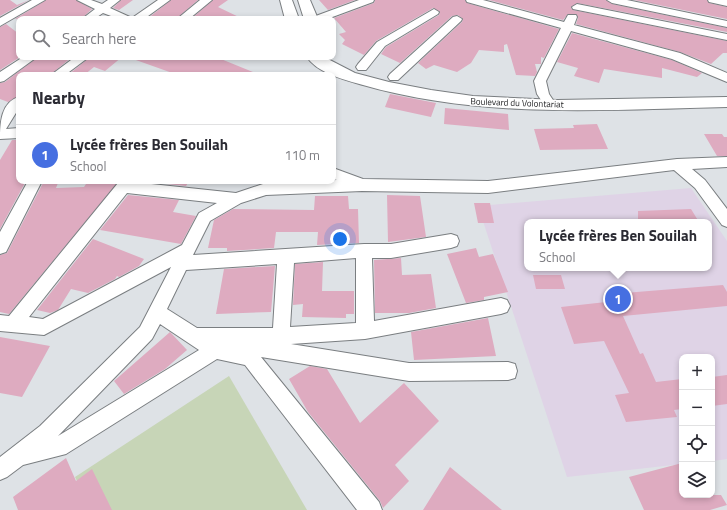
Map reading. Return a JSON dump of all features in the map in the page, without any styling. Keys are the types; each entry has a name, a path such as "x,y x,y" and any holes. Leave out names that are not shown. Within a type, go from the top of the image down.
{"main road":[{"path":"286,0 291,16"},
{"path":"304,0 310,16"},
{"name":"Boulevard du Volontariat","path":"336,54 362,67 394,77 431,85 520,94 547,100 727,92"},
{"name":"Boulevard du Volontariat","path":"319,60 339,71 366,82 461,101 547,100 727,102"}],"street":[{"path":"0,23 40,0"},
{"path":"82,0 120,16"},
{"path":"92,16 116,0"},
{"path":"141,16 165,0"},
{"path":"186,16 207,0"},
{"path":"325,16 368,0"},
{"path":"471,0 676,56 727,78"},
{"path":"612,0 727,24"},
{"path":"713,0 727,3"},
{"path":"547,100 540,81 579,4 727,37"},
{"path":"362,67 381,44 434,12"},
{"path":"394,77 457,19"},
{"path":"0,78 27,60"},
{"path":"61,72 79,60"},
{"path":"0,146 5,126 16,103"},
{"path":"5,126 16,123"},
{"path":"0,470 47,433 146,332 204,217 236,199 266,189 362,185 488,187 676,164 727,162"},
{"path":"676,164 700,184 727,221"},
{"path":"336,174 362,185"},
{"path":"0,247 33,184"},
{"path":"6,324 123,187 236,199"},
{"path":"6,324 44,327 185,256 286,257 364,251 391,251 451,241"},
{"path":"364,251 365,331"},
{"path":"281,336 286,257"},
{"path":"195,337 281,336 365,331 501,306"},
{"path":"156,312 216,350 250,357 371,510"},
{"path":"195,337 409,372 508,371"},
{"path":"18,456 59,447 216,350"}],"shaded area":[{"path":"691,188 727,241 727,459 715,461 715,354 679,354 679,464 567,477 478,206"}],"green space":[{"path":"229,376 307,510 92,510 75,477"}],"building":[{"path":"0,0 10,0 17,5 29,0 0,16"},
{"path":"46,0 76,0 92,9 84,16 20,16"},
{"path":"121,0 133,0 119,10 113,8"},
{"path":"171,0 198,0 179,16 151,16"},
{"path":"213,0 228,0 218,7 237,16 194,16"},
{"path":"319,0 355,0 328,10"},
{"path":"375,0 465,0 467,3 559,29 544,58 541,57 541,64 535,64 537,72 535,76 516,75 507,44 504,45 504,52 479,50 471,63 457,72 434,65 426,69 418,63 462,22 463,19 458,15 452,16 400,63 381,54 386,47 439,15 440,12 433,8 376,41 364,55 342,44 345,40 339,34 346,32 336,20 336,17 374,3"},
{"path":"489,0 606,0 612,4 727,28 727,32 577,3 571,8 573,10 727,41 727,53 723,53 711,64 680,52 576,24 578,18 576,14 568,14 563,20"},
{"path":"634,0 707,0 709,3 727,7 727,19"},
{"path":"6,24 16,32 16,60 0,70 0,27"},
{"path":"572,33 672,60 702,73 697,77 662,68 662,78 604,69 599,83 574,76 578,68 557,62"},
{"path":"34,60 68,60 54,72 18,72"},
{"path":"86,60 118,60 105,71 94,67 88,72 72,72"},
{"path":"136,60 223,60 253,72 170,72"},
{"path":"16,74 16,98 8,102 0,99 0,83 5,82"},
{"path":"390,94 436,103 431,117 385,107"},
{"path":"445,108 508,114 509,130 444,124"},
{"path":"597,124 608,149 540,150 534,129 574,128 573,125"},
{"path":"704,134 722,134 724,137 727,137 727,156 717,156"},
{"path":"12,140 16,140 16,184 24,184 0,229 0,160"},
{"path":"42,184 58,184 56,188 84,187 86,184 117,184 9,314 0,312 0,255 7,253"},
{"path":"166,184 187,184 186,186"},
{"path":"128,195 179,200 173,212 196,216 181,244 100,230"},
{"path":"387,195 420,196 426,237 388,242"},
{"path":"315,196 348,196 349,209 358,209 359,243 317,245 318,232 276,232 274,248 227,251 227,248 208,248 214,220 233,209 314,210"},
{"path":"474,203 490,203 494,223 478,223"},
{"path":"691,209 697,219 638,219 638,211"},
{"path":"93,239 144,259 139,266 119,277 117,276 115,279 88,293 71,289 58,310 50,313 37,310"},
{"path":"476,248 479,257 493,254 508,292 484,297 484,300 466,303 447,254"},
{"path":"401,258 402,275 431,274 436,308 409,313 375,313 374,260"},
{"path":"323,262 322,291 354,291 354,314 346,314 346,318 302,317 303,304 293,305 295,264"},
{"path":"275,266 271,312 216,314 224,269"},
{"path":"533,275 561,275 565,289 536,289"},
{"path":"723,285 727,292 727,306 623,316 640,354 643,353 656,382 679,379 679,409 674,410 677,417 626,422 615,395 629,393 604,341 574,344 561,307 615,301 612,294"},
{"path":"488,318 496,356 414,360 411,332"},
{"path":"170,332 187,350 165,369 124,394 114,381"},
{"path":"0,337 50,346 22,397 0,393"},
{"path":"310,366 327,369 360,423 404,383 439,421 395,465 409,481 383,508 380,501 308,412 289,379"},
{"path":"727,375 727,404 715,406 715,377"},
{"path":"66,458 76,481 92,469 112,510 18,510 13,497"},
{"path":"679,464 679,498 715,498 715,495 721,495 727,505 710,510 644,510 629,477"},
{"path":"450,467 502,510 423,510"}],"place":[{"name":"Lycée frères Ben Souilah","path":"618,299"}]}
